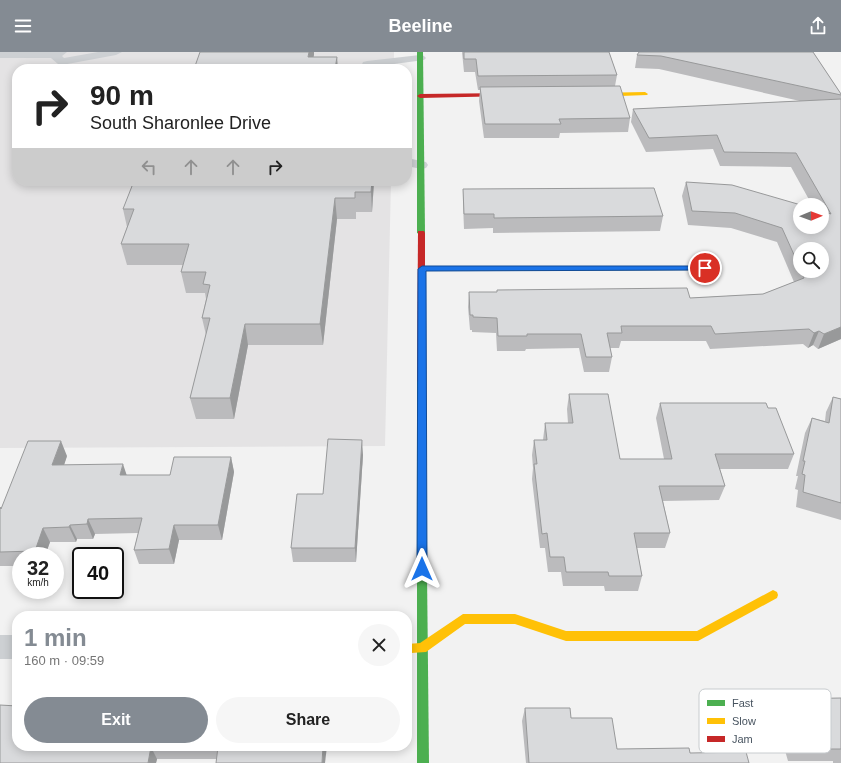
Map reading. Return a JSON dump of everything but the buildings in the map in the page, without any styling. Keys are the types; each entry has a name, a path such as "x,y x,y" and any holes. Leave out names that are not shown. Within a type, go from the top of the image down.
{"street":[{"path":"420,55 422,269 422,648 424,763"},
{"path":"583,95 644,94"},
{"path":"420,96 521,95"},
{"path":"422,269 705,268"},
{"path":"412,648 422,648 463,619 515,618 566,636 698,636 773,595"},
{"path":"0,646 12,647"}],"lane":[{"path":"0,55 57,54 62,62 116,52"},
{"path":"367,64 420,55"},
{"path":"412,163 421,164"}],"shaded area":[{"path":"0,52 394,52 394,64 12,64 12,186 391,186 385,446 0,448"}],"traffic: fast":[{"path":"420,52 421,233"},
{"path":"421,381 423,763"}],"traffic: slow":[{"path":"594,95 645,94"},
{"path":"422,269 705,268"},
{"path":"412,648 422,648 463,619 515,619 566,636 698,636 773,595"}],"traffic: jam":[{"path":"420,96 509,95"},
{"path":"421,233 421,381"}],"route":[{"path":"422,569 422,269 705,268"}]}
